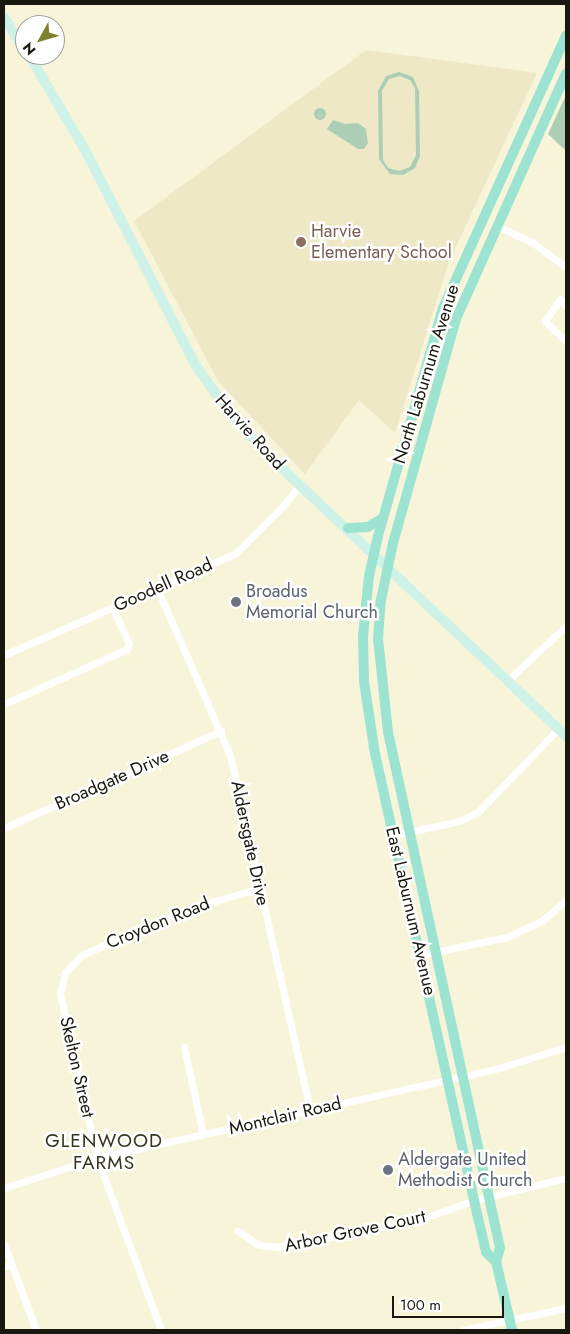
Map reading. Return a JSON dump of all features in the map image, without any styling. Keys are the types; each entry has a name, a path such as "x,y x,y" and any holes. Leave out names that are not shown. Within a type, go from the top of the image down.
{"main road":[{"name":"North Laburnum Avenue","path":"374,554 443,308 566,35"},
{"name":"North Laburnum Avenue","path":"388,566 449,342 497,226 566,74"},
{"path":"348,528 368,527 383,518"},
{"name":"East Laburnum Avenue","path":"374,554 365,608 364,682 374,747 486,1252 496,1262"},
{"name":"East Laburnum Avenue","path":"388,566 381,600 379,662 388,732 500,1248 496,1262 510,1325"}],"street":[{"path":"4,16 15,34"},
{"name":"Harvie Road","path":"34,65 85,150 196,366 229,412 300,484 566,736"},
{"path":"497,226 533,243 566,267"},
{"path":"566,291 545,321 566,341"},
{"path":"560,299 566,306"},
{"name":"Goodell Road","path":"4,655 236,553 283,506 300,484"},
{"name":"Aldersgate Drive","path":"157,588 221,731 234,770 310,1109"},
{"path":"4,704 127,648 129,644 113,608"},
{"path":"507,681 566,626"},
{"path":"394,835 460,820 478,812 558,729"},
{"name":"Broadgate Drive","path":"4,828 221,731"},
{"name":"Croydon Road","path":"65,973 82,955 145,926 196,905 260,888"},
{"path":"420,955 507,937 542,920 566,900"},
{"name":"Skelton Street","path":"65,973 60,994 98,1158 161,1330"},
{"path":"184,1047 203,1134"},
{"name":"Montclair Road","path":"4,1188 98,1158 463,1076 546,1056 566,1047"},
{"name":"Arbor Grove Court","path":"238,1231 259,1245 280,1247 421,1219 475,1200 566,1178"},
{"path":"4,1244 7,1265 36,1330"},
{"path":"463,1330 510,1325 566,1308"}],"shaded area":[{"name":"Harvie Elementary School","path":"366,50 537,73 449,262 395,433 359,400 305,474 218,381 134,221"}],"green space":[{"path":"399,72 413,77 419,91 420,156 415,168 403,175 390,174 379,159 378,91 386,76","holes":["400,76 410,80 415,88 416,155 410,167 399,171 388,168 383,160 382,91 389,79"]},
{"path":"566,95 566,151 548,134"},
{"path":"320,108 326,114 320,120 314,114"},
{"path":"333,120 345,124 358,123 366,129 368,143 364,149 358,149 327,129"}],"place":[{"name":"Harvie Elementary School","path":"301,242"},
{"name":"Broadus Memorial Church","path":"236,602"},
{"name":"Aldergate United Methodist Church","path":"388,1170"}],"district":[{"name":"GLENWOOD FARMS","path":"104,1152"}]}
